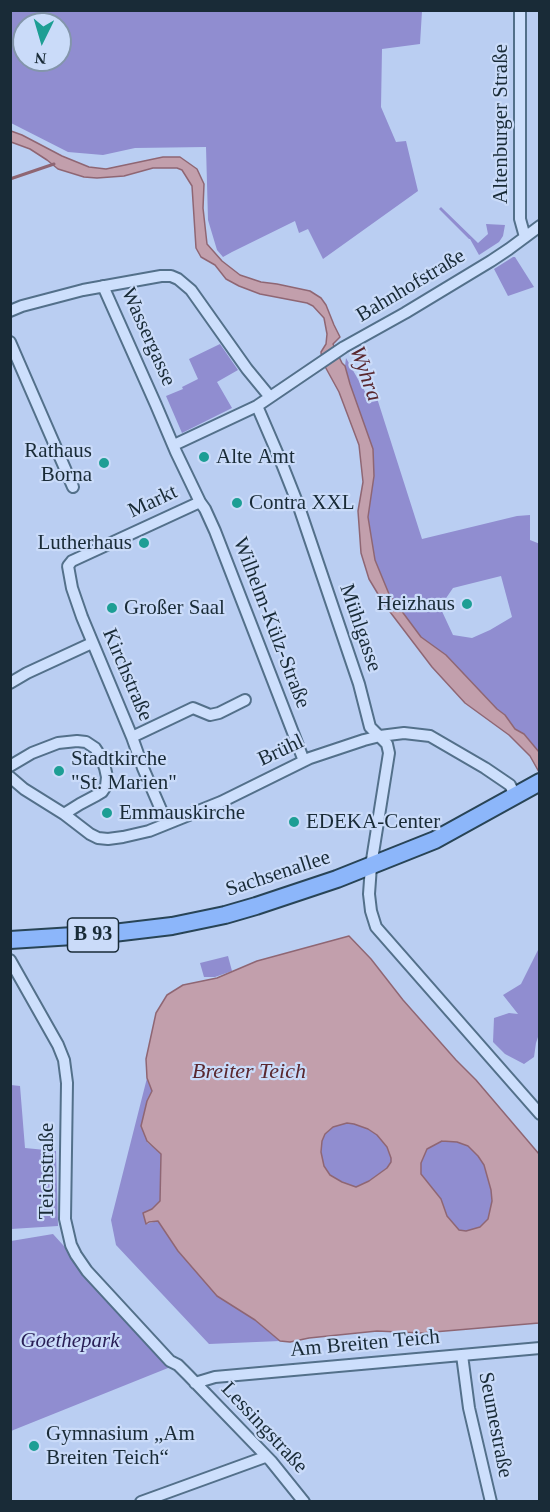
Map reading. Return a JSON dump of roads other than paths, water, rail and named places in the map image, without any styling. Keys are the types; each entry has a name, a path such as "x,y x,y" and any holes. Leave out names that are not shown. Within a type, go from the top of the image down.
{"main road":[{"name":"Sachsenallee","path":"10,940 105,934 176,925 225,915 277,900 435,840 536,784"}],"street":[{"name":"Altenburger Straße","path":"520,10 520,219 525,237"},
{"name":"Bahnhofstraße","path":"174,445 257,406 344,347 491,261 540,226"},
{"path":"10,311 103,286 171,276 191,290 270,397"},
{"name":"Wassergasse","path":"103,286 156,405"},
{"path":"10,342 73,488"},
{"name":"Markt","path":"68,574 68,566 72,561 200,502 156,405"},
{"name":"Mühlgasse","path":"257,406 299,507 370,727 387,744 389,753 371,866"},
{"name":"Wilhelm-Külz-Straße","path":"200,502 215,531 304,761"},
{"name":"Kirchstraße","path":"68,574 79,609 143,768 162,812 170,821"},
{"path":"10,683 92,642"},
{"path":"132,737 193,708 210,715 245,700"},
{"name":"Brühl","path":"10,777 90,834 108,839 149,831 170,821 173,822 330,751 380,736 404,733 430,736 510,785 515,795"},
{"path":"10,765 58,743 86,742 95,748 105,768 106,786 102,792 64,814"},
{"path":"371,866 369,894 376,927 540,1114"},
{"name":"Teichstraße","path":"10,960 58,1045 64,1060 67,1083 65,1219 71,1245 87,1271 170,1360 195,1383"},
{"name":"Am Breiten Teich","path":"195,1383 215,1377 540,1348"},
{"name":"Seumestraße","path":"462,1355 470,1408 491,1502"},
{"name":"Lessingstraße","path":"195,1383 271,1461 304,1502"},
{"path":"141,1502 265,1456"}],"water":[{"path":"11,131 89,167 106,169 163,157 180,157 197,169 204,184 203,208 207,244 222,261 240,275 261,282 310,291 321,298 340,337 333,344 345,366 373,449 374,476 368,517 375,560 389,594 421,637 446,655 505,715 515,729 524,734 539,752 539,772 530,756 509,735 465,703 432,667 384,604 369,579 361,553 358,511 363,482 359,445 339,392 322,361 321,352 326,344 327,334 324,318 307,303 260,294 239,286 226,279 215,265 201,257 196,248 192,186 182,170 153,168 124,176 84,177 58,169 30,149 11,142"},
{"name":"Breiter Teich","path":"349,936 539,1154 539,1323 422,1333 377,1331 290,1342 280,1341 255,1320 217,1296 178,1251 158,1221 146,1224 143,1213 152,1209 160,1201 161,1154 147,1141 141,1126 152,1091 147,1078 146,1059 156,1013 167,995 183,985 217,978 257,961","holes":["347,1123 368,1129 377,1135 387,1147 391,1158 387,1168 356,1187 330,1175 324,1166 321,1152 325,1134 333,1127","442,1141 457,1142 468,1146 484,1165 492,1201 488,1219 480,1227 466,1231 459,1230 447,1216 441,1199 421,1174 421,1163 427,1149"]}],"waterway":[{"path":"10,179 54,164"}],"place":[{"name":"Alte Amt","path":"204,457"},
{"name":"Rathaus Borna","path":"104,463"},
{"name":"Contra XXL","path":"237,503"},
{"name":"Lutherhaus","path":"144,543"},
{"name":"Heizhaus","path":"467,604"},
{"name":"Großer Saal","path":"112,608"},
{"name":"Stadtkirche \"St. Marien\"","path":"59,771"},
{"name":"Emmauskirche","path":"107,813"},
{"name":"EDEKA-Center","path":"294,822"},
{"name":"Gymnasium „Am Breiten Teich“","path":"34,1446"}],"water label":[{"name":"Wyhra","path":"365,374"}],"park label":[{"name":"Goethepark","path":"70,1341"}]}
